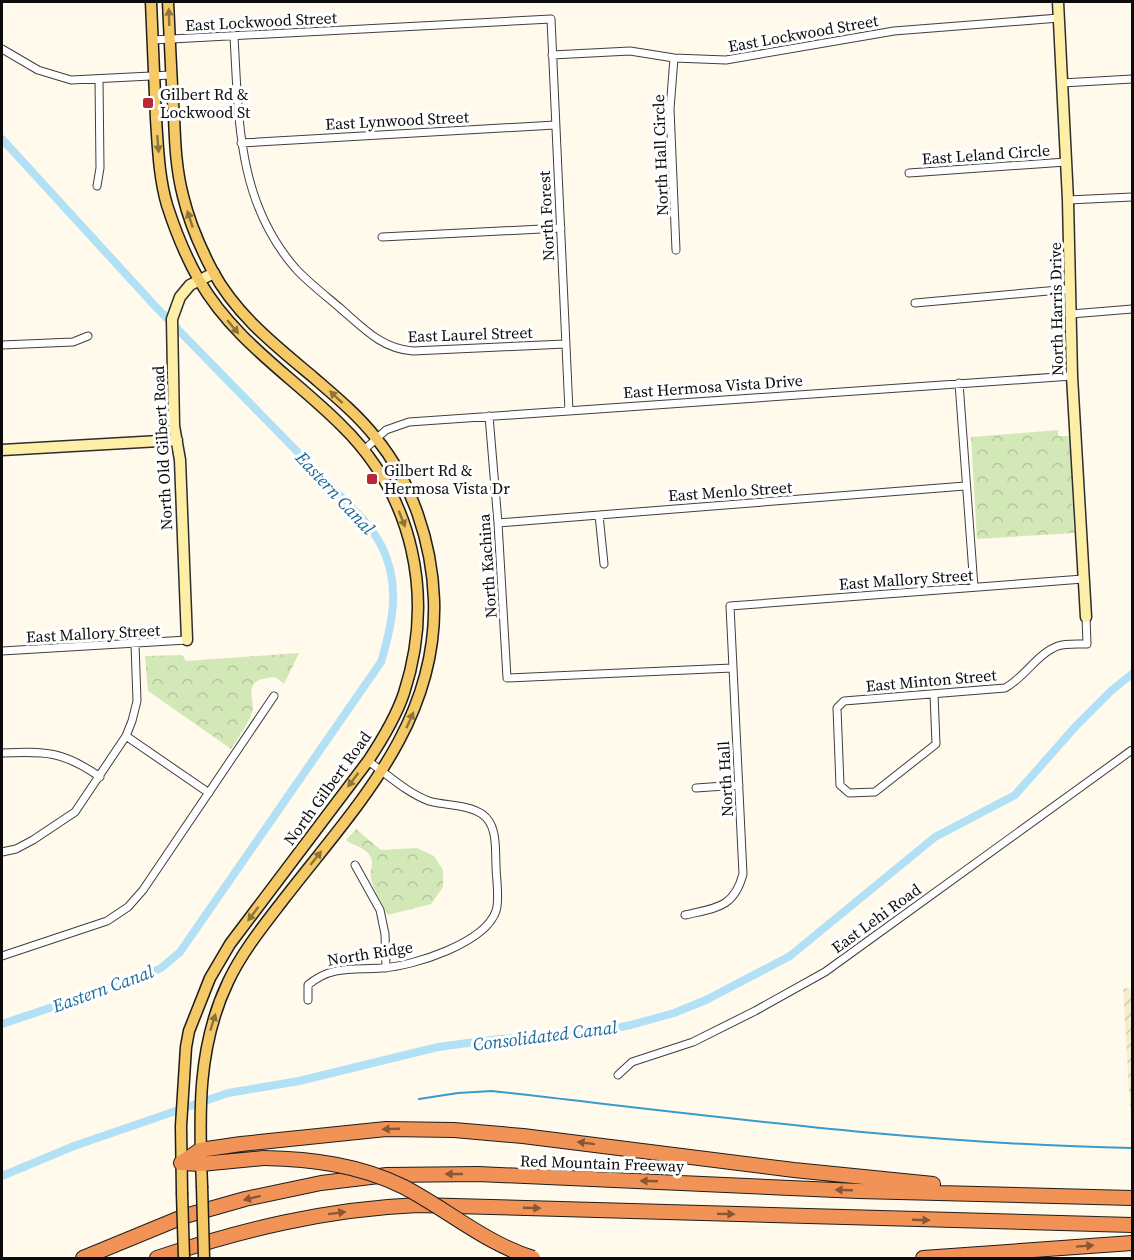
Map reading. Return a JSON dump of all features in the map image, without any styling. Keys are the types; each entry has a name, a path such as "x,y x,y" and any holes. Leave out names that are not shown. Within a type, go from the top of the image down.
{"highway":[{"path":"182,1163 200,1157 349,1132 396,1129 454,1130 523,1136 870,1179 1013,1189 1049,1197"},
{"path":"200,1157 297,1158 365,1172 403,1187 492,1241 533,1258"},
{"name":"Red Mountain Freeway","path":"83,1258 185,1216 245,1199 321,1183 387,1175 478,1174 869,1191 1132,1198"},
{"path":"158,1258 220,1237 279,1222 356,1210 409,1206 1132,1225"},
{"path":"923,1258 1132,1243"}],"main road":[{"name":"North Gilbert Road","path":"151,2 160,171 167,204 180,239 199,280 233,328 255,351 316,402 365,449 398,507 406,529 418,582 416,643 404,695 384,736 368,761 230,944 218,963 189,1031 182,1088 181,1126 184,1258"},
{"name":"North Gilbert Road","path":"168,2 177,168 195,233 213,273 234,303 257,329 334,395 377,438 402,478 416,510 426,539 432,569 434,599 431,653 424,682 408,726 382,771 242,957 226,985 214,1018 205,1052 199,1117 204,1258"}],"street":[{"name":"North Harris Drive","path":"1058,2 1068,200 1072,376 1086,616"},
{"name":"East Lockwood Street","path":"552,55 630,51 674,58 726,60 894,31 1059,18"},
{"name":"East Lockwood Street","path":"153,40 551,19"},
{"name":"North Forest","path":"551,19 569,411"},
{"path":"234,37 241,143"},
{"path":"2,49 38,70 71,80 171,75"},
{"name":"North Hall Circle","path":"674,58 670,109 676,250"},
{"path":"97,186 100,168 99,79"},
{"path":"1062,83 1132,79"},
{"name":"East Lynwood Street","path":"241,143 555,125"},
{"name":"East Laurel Street","path":"241,143 251,188 265,222 296,269 384,344 398,350 413,351 565,344"},
{"name":"East Leland Circle","path":"909,173 1066,162"},
{"path":"1068,200 1132,197"},
{"path":"382,237 561,228"},
{"name":"North Old Gilbert Road","path":"187,640 180,460 174,426 171,335 174,308 180,297 190,285 213,273"},
{"path":"915,303 1070,290"},
{"path":"1071,314 1132,309"},
{"path":"2,345 73,342 88,336"},
{"name":"East Hermosa Vista Drive","path":"365,449 395,425 409,422 1072,376"},
{"path":"959,383 974,587"},
{"name":"North Kachina","path":"489,416 507,678 732,668"},
{"path":"2,450 177,440"},
{"name":"East Menlo Street","path":"498,523 965,486"},
{"path":"599,515 604,564"},
{"name":"East Mallory Street","path":"730,606 1083,579"},
{"name":"North Hall","path":"685,915 715,908 727,902 738,891 743,874 730,606"},
{"name":"East Minton Street","path":"934,694 936,744 875,792 849,793 844,791 840,785 837,708 844,701 1005,688 1015,683 1053,648 1059,645 1087,644 1086,616"},
{"name":"East Mallory Street","path":"2,651 187,640"},
{"path":"2,852 16,849 33,840 75,812 100,777 126,736 132,721 136,701 135,644"},
{"path":"2,956 107,921 128,907 143,890 274,696"},
{"path":"126,736 209,793"},
{"name":"East Lehi Road","path":"618,1075 632,1062 693,1042 825,972 1132,750"},
{"path":"2,753 29,752 69,757 100,777"},
{"name":"North Ridge","path":"308,1000 308,985 320,975 335,970 386,968 439,954 482,932 491,922 497,908 495,836 490,823 483,815 471,809 428,800 368,761"},
{"path":"696,788 738,785"},
{"path":"355,865 380,909 385,934 386,968"}],"shaded area":[{"path":"1123,988 1132,989 1132,1140"}],"green space":[{"path":"1058,430 1058,436 1070,436 1074,533 977,539 971,437"},
{"path":"299,653 284,684 272,677 259,680 254,684 252,688 253,710 231,749 148,691 145,656 182,655 186,661"},
{"path":"356,829 381,850 417,848 434,856 443,870 443,887 431,904 388,915 371,879 370,856 346,840"}],"waterway":[{"name":"Eastern Canal","path":"2,139 155,306 362,518 381,545 391,574 393,589 392,618 381,662 180,952 161,968 142,977 2,1024"},
{"name":"Consolidated Canal","path":"2,1176 74,1146 228,1093 299,1081 438,1047 498,1039 585,1034 631,1025 674,1013 706,1000 790,956 935,837 1015,795 1076,726 1112,690 1132,674"},
{"path":"419,1099 492,1091 892,1135 1132,1148"}],"place":[{"name":"Gilbert Rd & Lockwood St","path":"148,103"},
{"name":"Gilbert Rd & Hermosa Vista Dr","path":"372,479"}]}
